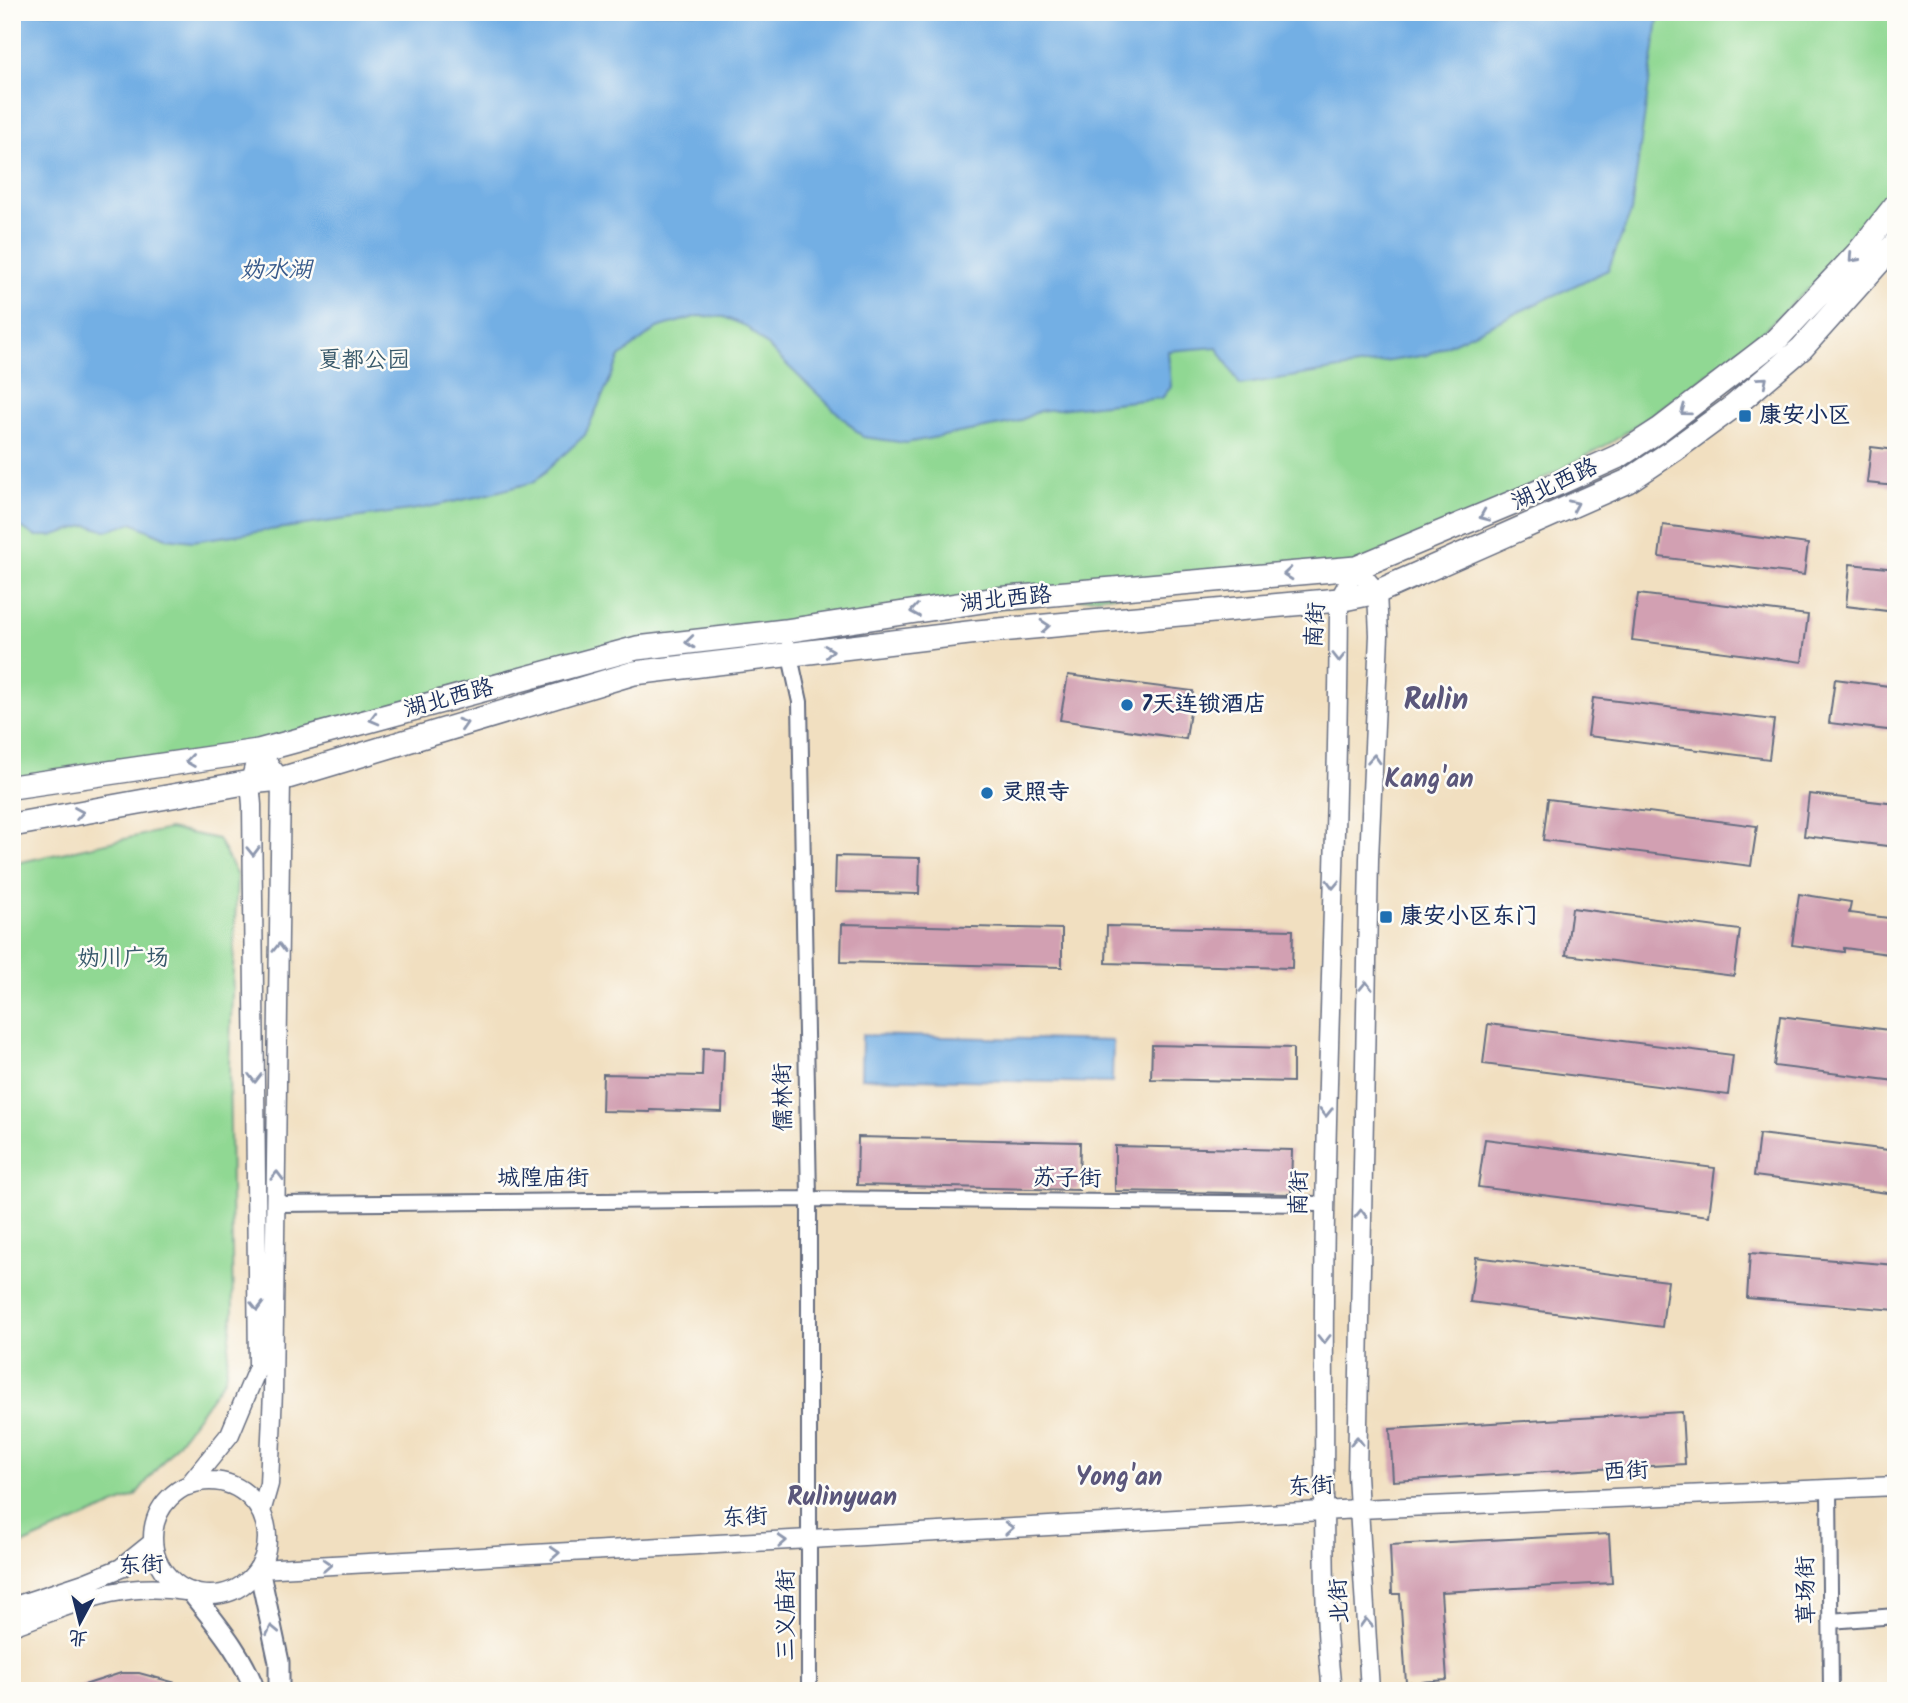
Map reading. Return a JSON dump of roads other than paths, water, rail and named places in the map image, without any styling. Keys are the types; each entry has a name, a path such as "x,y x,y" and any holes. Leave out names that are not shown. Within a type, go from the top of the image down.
{"main road":[{"name":"湖北西路","path":"12,787 258,751 637,648 785,631 996,599 1356,568 1619,456 1659,430 1775,341 1858,253 1896,205"},
{"name":"湖北西路","path":"12,825 250,782 281,779 634,673 978,632 1339,600 1377,592 1628,481 1663,458 1734,405 1802,348 1896,243"},
{"path":"259,1569 279,1662 279,1691"},
{"path":"192,1593 235,1649 248,1670 255,1691"}],"street":[{"path":"1356,568 1377,592 1379,635 1368,859 1357,1475 1359,1509"},
{"name":"南街","path":"1325,1511 1324,1204 1339,600 1356,568"},
{"name":"儒林街","path":"785,631 800,702 809,1199 810,1539"},
{"path":"258,751 281,779 273,1391 269,1484 261,1512"},
{"path":"188,1486 205,1481 227,1484 247,1494 261,1512 267,1533 265,1556 259,1569 237,1589 215,1596 192,1593 173,1582 159,1564 152,1543 155,1521 166,1501 188,1486 230,1434 258,1367 250,782 258,751"},
{"name":"苏子街","path":"809,1199 1324,1204"},
{"name":"城隍庙街","path":"276,1204 809,1199"},
{"name":"西街","path":"1359,1509 1896,1486"},
{"name":"草场街","path":"1829,1488 1831,1691"},
{"name":"东街","path":"259,1569 1359,1509"},
{"name":"北街","path":"1359,1509 1370,1691"},
{"name":"北街","path":"1325,1511 1332,1691"},
{"name":"三义庙街","path":"809,1691 810,1539"},
{"name":"东街","path":"12,1607 121,1568 152,1543"},
{"name":"东街","path":"12,1626 106,1592 132,1588 171,1589 192,1593"},
{"path":"1830,1621 1896,1616"}],"water":[{"name":"妫水湖","path":"12,12 1659,12 1631,212 1608,270 1427,355 1240,385 1217,347 1168,351 1171,387 1162,398 1039,411 1017,422 906,443 863,437 746,326 724,317 698,316 657,328 620,357 585,435 534,482 424,508 193,541 166,538 132,523 106,531 88,525 51,536 35,536 12,521"},
{"path":"862,1035 1113,1041 1112,1083 861,1078"}],"place":[{"name":"康安小区","path":"1745,416"},
{"name":"7天连锁酒店","path":"1127,705"},
{"name":"灵照寺","path":"987,793"},
{"name":"康安小区东门","path":"1386,917"}],"district":[{"name":"Rulin","path":"1436,701"},
{"name":"Kang'an","path":"1429,780"},
{"name":"Yong'an","path":"1119,1478"},
{"name":"Rulinyuan","path":"842,1498"}],"park label":[{"name":"夏都公园","path":"364,361"},
{"name":"妫川广场","path":"123,959"}]}
